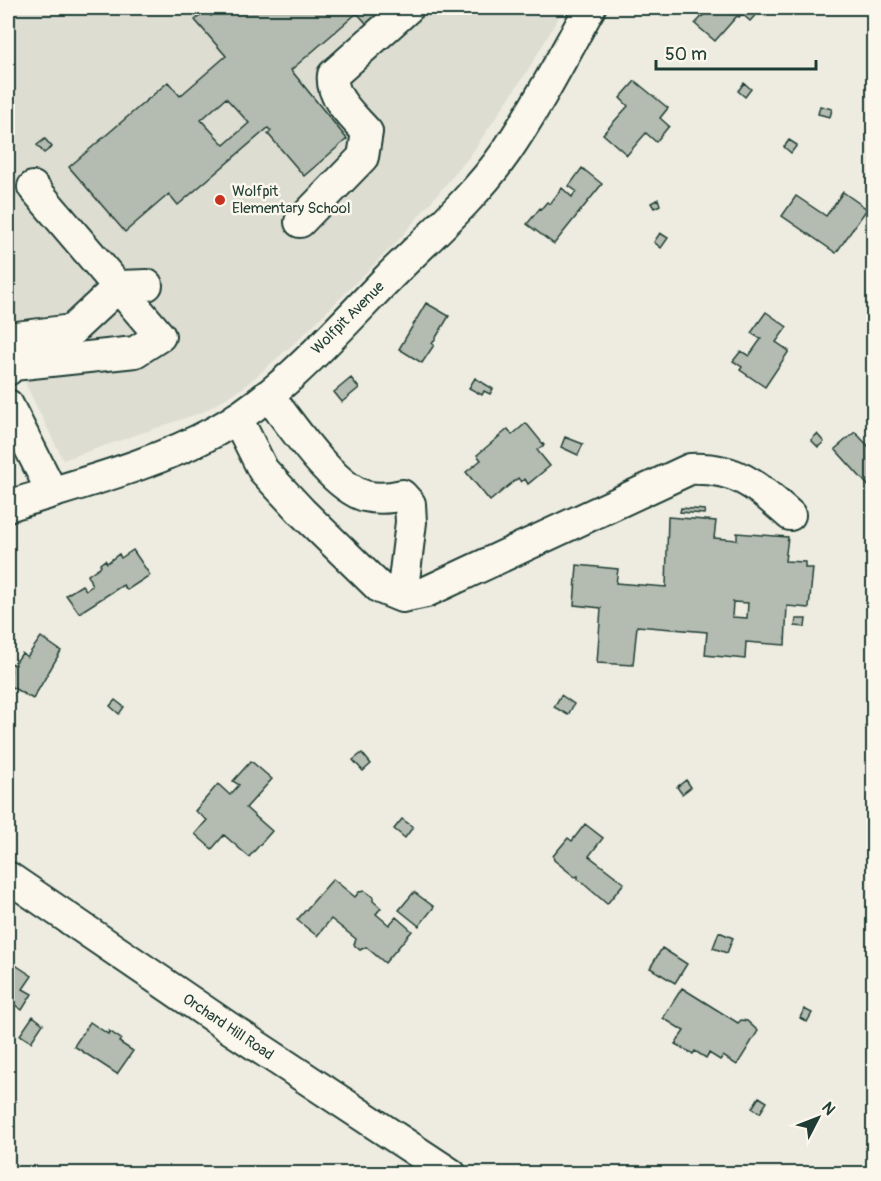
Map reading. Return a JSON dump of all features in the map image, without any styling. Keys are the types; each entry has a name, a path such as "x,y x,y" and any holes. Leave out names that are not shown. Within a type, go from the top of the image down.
{"street":[{"path":"300,222 363,157 367,132 338,97 332,86 333,75 408,8"},
{"name":"Wolfpit Avenue","path":"8,506 156,457 213,432 268,395 346,320 494,167 518,134 590,8"},
{"path":"8,370 13,364 135,352 160,336 133,285 33,187"},
{"path":"8,338 72,330 133,285"},
{"path":"268,395 333,475 349,488 364,495 389,498 402,495 410,504 411,522 402,597"},
{"path":"8,405 52,492"},
{"path":"237,418 263,470 302,512 380,588 402,597 426,592 690,469 712,468 736,474 762,490 790,514"},
{"name":"Orchard Hill Road","path":"8,877 438,1170"}],"shaded area":[{"name":"Wolfpit Elementary School","path":"8,8 564,8 530,67 470,156 396,243 299,339 244,387 203,412 63,460 8,348"}],"building":[{"path":"221,8 387,8 367,24 357,13 291,70 347,139 304,176 268,134 271,131 268,128 178,205 169,194 125,232 69,167 168,82 180,96 226,56 195,20 206,11 211,16","holes":["226,98 249,123 224,145 201,120"]},
{"path":"710,8 762,8 750,21 742,14 737,16 715,41 695,24"},
{"path":"635,81 668,108 660,118 669,126 656,142 646,133 627,155 603,134 628,106 620,98"},
{"path":"744,83 751,89 745,97 738,91"},
{"path":"820,106 832,109 830,117 818,114"},
{"path":"45,139 52,147 44,153 37,145"},
{"path":"789,140 797,145 791,153 784,147"},
{"path":"582,168 602,184 554,244 527,224 540,208 547,202 550,204 562,188 572,197 576,191 569,186"},
{"path":"843,192 867,209 836,253 782,216 796,196 826,216"},
{"path":"658,199 660,205 654,208 651,203"},
{"path":"660,233 668,238 661,248 654,242"},
{"path":"426,303 449,316 422,363 399,349"},
{"path":"766,312 787,327 776,342 789,351 765,387 740,370 742,367 733,361 741,351 749,356 761,339 751,333"},
{"path":"351,378 359,388 342,402 334,392"},
{"path":"475,378 493,389 490,394 484,391 482,395 469,388"},
{"path":"526,423 544,445 537,450 550,466 528,484 525,479 521,482 518,478 490,501 466,472 481,460 477,455 508,429 512,435"},
{"path":"855,432 874,452 874,492 835,449"},
{"path":"817,434 824,442 818,447 811,440"},
{"path":"565,437 583,444 578,455 561,447"},
{"path":"681,508 705,510 704,514 680,512"},
{"path":"668,517 716,521 714,538 737,540 737,533 788,537 785,561 805,562 805,568 813,568 809,608 787,606 785,645 746,642 745,659 705,655 707,632 637,626 633,665 597,663 601,608 574,605 577,565 618,569 616,583 666,587","holes":["733,602 748,603 747,618 732,617"]},
{"path":"133,550 150,575 127,590 123,585 79,613 66,595 82,585 86,590 92,586 88,575 101,566 100,564 105,560 107,563 119,554 121,558"},
{"path":"796,619 806,619 805,627 795,626"},
{"path":"41,637 61,651 33,699 8,685 11,670 8,666 10,662 14,665 22,653 27,657"},
{"path":"561,695 574,704 568,715 554,707"},
{"path":"115,700 124,707 119,714 110,706"},
{"path":"362,753 371,764 363,771 353,760"},
{"path":"251,761 272,779 246,808 272,831 249,857 224,835 212,849 195,834 207,820 195,811 218,784 230,795 239,785 233,781"},
{"path":"686,780 691,787 682,794 677,787"},
{"path":"402,819 413,827 405,838 394,829"},
{"path":"585,824 603,838 589,856 624,883 607,904 578,879 578,876 575,877 554,860 553,856 568,838 572,841"},
{"path":"333,879 355,897 359,892 365,891 373,897 373,901 381,908 376,914 389,925 396,917 412,931 385,963 366,947 360,950 354,945 356,939 331,919 317,936 297,920"},
{"path":"414,892 434,907 419,926 399,910"},
{"path":"719,932 733,938 727,953 713,948"},
{"path":"662,948 687,964 675,983 650,968"},
{"path":"8,960 32,976 23,989 32,994 22,1010 8,1000"},
{"path":"682,988 738,1023 741,1020 747,1021 758,1031 737,1065 723,1056 720,1060 709,1053 706,1058 695,1051 693,1054 675,1044 684,1031 663,1018"},
{"path":"804,1009 812,1013 807,1022 800,1018"},
{"path":"33,1016 43,1024 31,1042 20,1035"},
{"path":"90,1022 108,1034 109,1031 121,1039 119,1042 133,1051 117,1074 74,1046"},
{"path":"759,1097 767,1102 760,1113 752,1108"},
{"path":"8,1123 14,1133 8,1137"}],"place":[{"name":"Wolfpit Elementary School","path":"220,200"}]}
